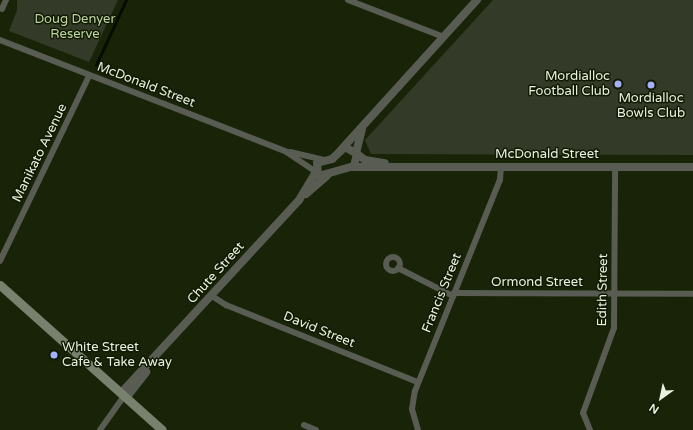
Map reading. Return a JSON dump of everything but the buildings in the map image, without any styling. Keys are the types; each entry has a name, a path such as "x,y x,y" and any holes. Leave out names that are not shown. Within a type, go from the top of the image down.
{"main road":[{"path":"0,284 162,430"}],"street":[{"path":"2,9 6,0"},
{"path":"348,0 444,37"},
{"path":"326,160 340,151 364,126 477,0"},
{"name":"McDonald Street","path":"0,40 89,76 285,151 326,160"},
{"name":"Manikato Avenue","path":"0,261 89,76"},
{"path":"352,167 357,162 356,153 364,126"},
{"name":"McDonald Street","path":"340,151 347,147 365,160 402,165"},
{"name":"McDonald Street","path":"285,151 315,171"},
{"name":"Chute Street","path":"298,200 315,171 317,164 326,160"},
{"name":"McDonald Street","path":"328,174 336,168 402,165 693,167"},
{"name":"Francis Street","path":"418,430 412,409 418,382 500,180 500,166"},
{"name":"Edith Street","path":"590,430 583,413 613,335 615,167"},
{"path":"315,171 321,177 328,174"},
{"name":"Chute Street","path":"100,430 123,396 152,363 298,200 328,174"},
{"path":"398,268 453,294"},
{"name":"Ormond Street","path":"453,294 693,294"},
{"name":"David Street","path":"212,296 226,305 418,382"},
{"path":"304,425 316,430"}],"green space":[{"name":"Doug Denyer Reserve","path":"17,0 118,0 89,62 9,31 17,10"},
{"path":"493,0 693,0 693,155 371,154 365,140"}],"waterway":[{"path":"96,65 126,0"}],"place":[{"name":"Mordialloc Football Club","path":"618,84"},
{"name":"Mordialloc Bowls Club","path":"651,85"},
{"name":"White Street Cafe & Take Away","path":"54,355"}]}
